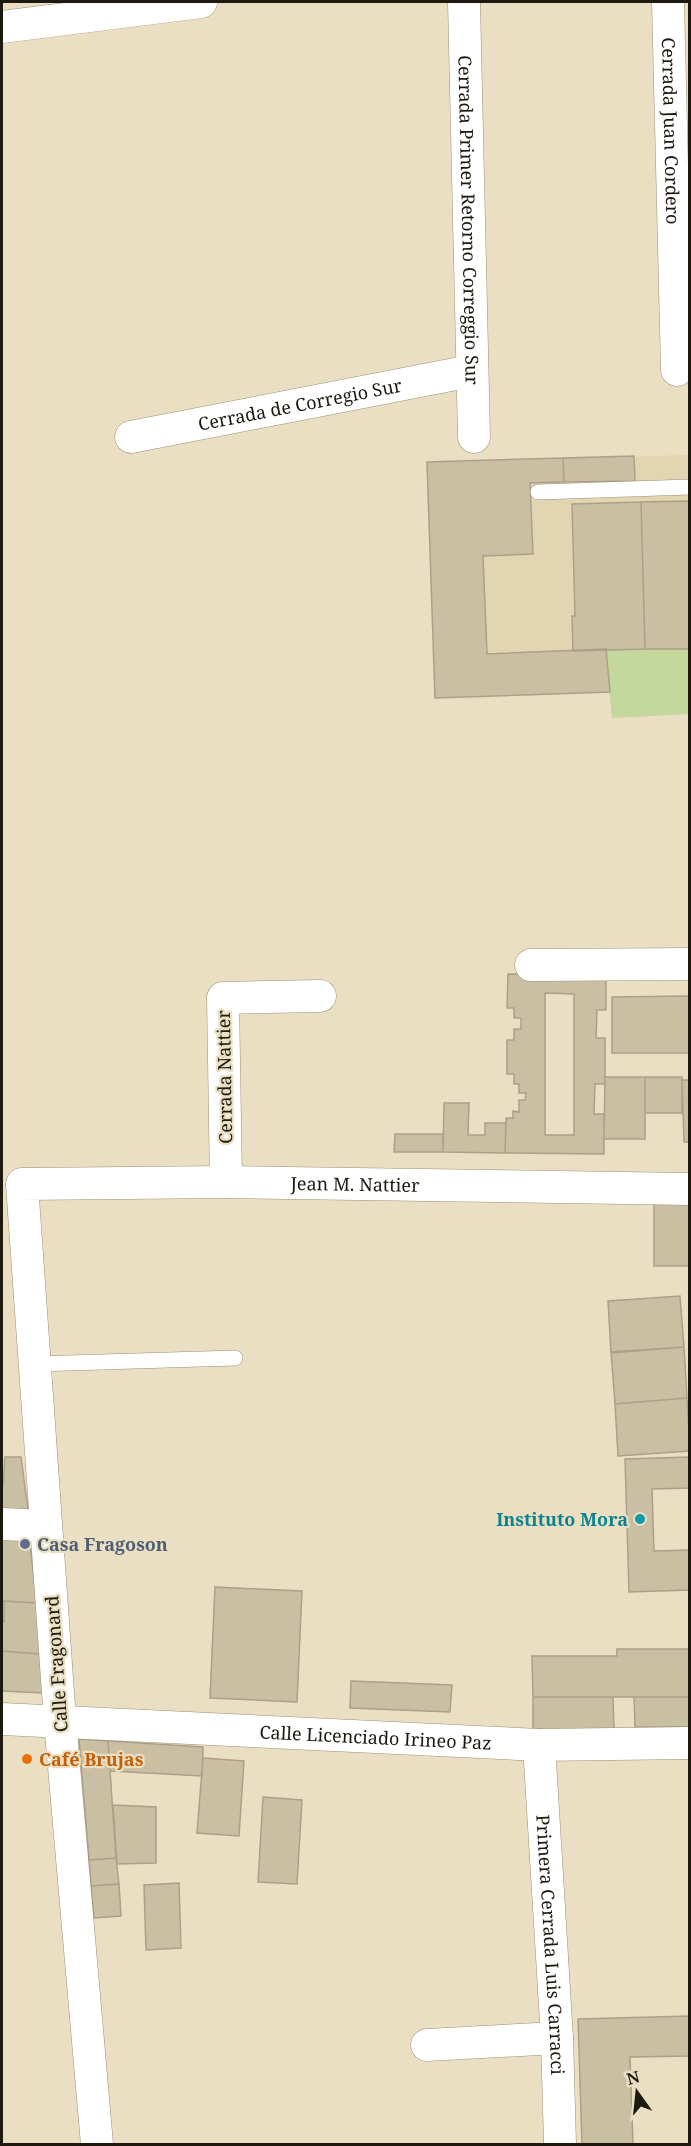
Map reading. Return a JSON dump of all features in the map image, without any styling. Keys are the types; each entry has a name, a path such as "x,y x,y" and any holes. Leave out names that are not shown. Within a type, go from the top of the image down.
{"street":[{"path":"2,27 62,10 201,2"},
{"name":"Cerrada Primer Retorno Correggio Sur","path":"464,2 474,437"},
{"name":"Cerrada Juan Cordero","path":"668,2 677,370"},
{"name":"Cerrada de Corregio Sur","path":"131,437 471,371"},
{"path":"531,965 690,964"},
{"name":"Cerrada Nattier","path":"226,1182 223,998 320,996"},
{"name":"Jean M. Nattier","path":"22,1184 226,1182 690,1189"},
{"name":"Calle Fragonard","path":"22,1184 60,1721 97,2145"},
{"path":"2,1524 46,1526"},
{"name":"Calle Licenciado Irineo Paz","path":"2,1719 539,1745 690,1743"},
{"name":"Primera Cerrada Luis Carracci","path":"539,1745 557,2038 560,2145"},
{"path":"427,2045 557,2038"}],"lane":[{"path":"538,492 690,487"},
{"path":"35,1364 236,1358"}],"shaded area":[{"path":"689,455 689,714 612,718 609,692 435,698 427,462"}],"green space":[{"path":"606,649 689,649 689,714 612,718"}],"building":[{"path":"634,456 635,481 564,482 563,458"},
{"path":"563,458 564,482 530,483 533,554 483,556 487,654 606,649 610,692 435,698 427,462"},
{"path":"690,501 690,649 645,649 641,502"},
{"path":"641,502 645,649 573,651 572,616 575,616 572,504"},
{"path":"508,974 606,975 606,1010 597,1010 596,1038 605,1038 605,1084 595,1084 594,1114 604,1114 604,1154 505,1153 506,1118 513,1118 513,1111 519,1112 519,1100 525,1100 526,1093 519,1093 519,1084 514,1084 514,1074 507,1074 507,1040 514,1040 514,1029 521,1029 521,1018 514,1018 514,1008 507,1008","holes":["545,993 574,994 574,1135 545,1135"]},
{"path":"690,996 690,1053 612,1053 612,997"},
{"path":"605,1077 645,1077 645,1139 604,1139"},
{"path":"645,1077 682,1077 682,1113 645,1113"},
{"path":"682,1080 690,1080 690,1142 684,1142"},
{"path":"444,1103 469,1103 468,1135 485,1135 485,1123 506,1123 505,1153 443,1152"},
{"path":"395,1134 443,1134 443,1152 394,1152"},
{"path":"654,1201 690,1202 690,1266 654,1266"},
{"path":"680,1296 684,1347 611,1353 608,1301"},
{"path":"684,1347 687,1398 615,1404 611,1352"},
{"path":"687,1398 690,1451 618,1456 615,1404"},
{"path":"5,1457 21,1457 28,1510 2,1509"},
{"name":"Instituto Mora","path":"690,1457 690,1488 652,1489 654,1551 690,1550 690,1590 629,1592 625,1459"},
{"path":"2,1535 29,1537 37,1603 2,1601"},
{"path":"215,1587 302,1591 297,1702 210,1698"},
{"path":"4,1601 37,1603 40,1654 2,1651"},
{"path":"617,1649 690,1649 690,1697 533,1697 532,1656 617,1656"},
{"path":"2,1651 40,1654 43,1693 2,1691"},
{"path":"351,1681 452,1685 450,1712 350,1708"},
{"path":"533,1697 613,1697 614,1729 533,1730"},
{"path":"634,1697 690,1697 690,1727 635,1727"},
{"path":"79,1739 108,1741 116,1858 89,1860"},
{"path":"108,1741 203,1747 202,1776 110,1771"},
{"path":"203,1758 244,1761 239,1836 197,1833"},
{"path":"263,1797 302,1800 297,1884 258,1882"},
{"path":"113,1805 156,1807 156,1863 117,1864"},
{"path":"116,1858 119,1884 91,1886 89,1860"},
{"path":"179,1883 181,1948 146,1950 144,1885"},
{"path":"119,1884 121,1916 94,1918 91,1886"},
{"path":"690,2016 690,2056 630,2057 633,2144 582,2144 578,2019"}],"place":[{"name":"Instituto Mora","path":"640,1519"},
{"name":"Casa Fragoson","path":"25,1544"},
{"name":"Café Brujas","path":"27,1759"}]}
